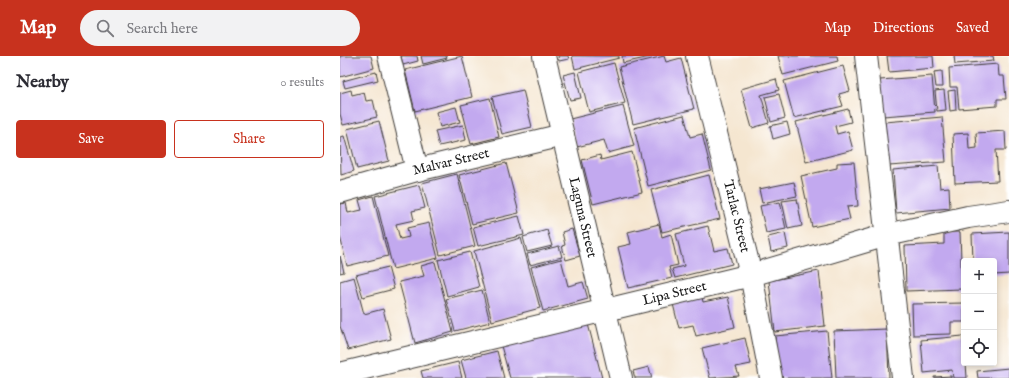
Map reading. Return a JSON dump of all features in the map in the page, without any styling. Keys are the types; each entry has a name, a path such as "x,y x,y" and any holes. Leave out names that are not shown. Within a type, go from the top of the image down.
{"street":[{"path":"389,56 417,170"},
{"name":"Laguna Street","path":"544,56 621,378"},
{"name":"Tarlac Street","path":"697,56 750,275 771,378"},
{"path":"866,56 904,378"},
{"name":"Malvar Street","path":"340,192 417,170 564,135"},
{"name":"Lipa Street","path":"340,374 750,275 887,235 968,217 1009,211"}],"building":[{"path":"340,56 371,56 374,68 340,77"},
{"path":"401,56 417,56 418,61 403,65"},
{"path":"421,56 446,56 447,58 423,64"},
{"path":"462,56 472,97 415,111 405,70"},
{"path":"558,56 568,56 569,59 559,61"},
{"path":"572,56 619,56 619,58 575,69"},
{"path":"622,56 650,56 650,57 623,63"},
{"path":"664,56 666,62 681,58 694,109 633,124 619,67"},
{"path":"778,56 837,56 838,61 783,75"},
{"path":"887,56 933,56 934,68 889,72"},
{"path":"954,56 993,56 994,61 955,64"},
{"path":"614,63 625,103 589,112 579,72"},
{"path":"998,64 999,76 1004,76 1006,99 997,99 997,106 959,109 957,87 950,87 949,68"},
{"path":"843,66 850,91 839,94 843,106 794,118 784,81"},
{"path":"942,71 943,87 936,87 934,72"},
{"path":"376,72 378,80 345,88 343,81"},
{"path":"575,72 581,98 570,100 563,75"},
{"path":"932,76 935,112 883,116 880,80"},
{"path":"776,79 779,90 761,95 769,123 752,128 741,89"},
{"path":"351,90 352,95 364,92 366,101 373,100 377,117 343,125 340,114 340,93"},
{"path":"523,90 532,127 502,134 492,97"},
{"path":"944,90 946,110 937,111 935,91"},
{"path":"955,90 956,110 950,111 948,91"},
{"path":"779,94 785,118 771,122 765,97"},
{"path":"490,98 499,137 471,144 461,105"},
{"path":"623,106 634,146 608,153 604,140 577,147 570,119"},
{"path":"456,107 460,122 440,127 436,112"},
{"path":"848,109 851,122 835,126 837,134 848,131 853,150 806,162 796,122"},
{"path":"684,115 690,137 702,134 711,170 648,186 634,128"},
{"path":"942,117 946,162 889,166 885,122"},
{"path":"379,121 389,161 357,169 347,129"},
{"path":"787,122 790,134 773,139 770,126"},
{"path":"463,125 466,140 439,146 435,131"},
{"path":"1005,131 1006,150 996,150 998,181 955,183 953,134 968,133 969,149 977,148 976,133"},
{"path":"344,136 354,171 341,175 340,137"},
{"path":"632,152 642,192 593,204 582,160 600,155 601,160"},
{"path":"854,162 858,206 847,207 850,219 812,227 801,176 837,168 837,163"},
{"path":"506,163 519,213 472,224 459,175"},
{"path":"938,166 940,188 949,187 950,208 896,213 893,170"},
{"path":"457,174 475,246 440,255 422,183"},
{"path":"709,175 720,219 662,232 651,190"},
{"path":"794,182 797,196 762,203 759,189"},
{"path":"419,185 425,208 412,211 414,220 396,224 400,239 409,237 407,228 429,223 438,258 393,269 375,196"},
{"path":"373,196 388,256 347,266 340,236 340,204 346,203 348,213 362,210 359,200"},
{"path":"797,199 802,226 788,229 782,201"},
{"path":"780,202 786,229 766,233 760,206"},
{"path":"519,216 524,235 478,246 473,227"},
{"path":"659,224 662,237 671,234 678,265 669,267 672,278 628,288 618,247 631,244 628,232"},
{"path":"708,226 714,251 728,248 732,264 675,278 672,269 684,266 676,234"},
{"path":"572,229 580,256 566,260 562,246 565,245 562,232"},
{"path":"547,230 552,246 527,252 523,237"},
{"path":"944,232 960,232 961,289 906,291 905,246 944,244"},
{"path":"1009,232 1009,274 997,275 997,258 973,258 972,234"},
{"path":"785,233 788,248 771,252 768,237"},
{"path":"521,238 540,308 492,321 474,251"},
{"path":"559,246 562,257 530,265 527,254"},
{"path":"470,252 479,287 447,296 438,260"},
{"path":"340,256 344,272 340,273"},
{"path":"561,259 568,286 583,282 588,299 543,311 531,267"},
{"path":"435,262 453,332 415,343 399,282 424,276 421,266"},
{"path":"388,267 394,289 363,297 356,275"},
{"path":"819,271 825,326 775,332 769,281"},
{"path":"354,277 364,314 383,309 391,339 348,350 340,326 340,281"},
{"path":"482,290 490,322 455,331 446,299"},
{"path":"702,297 703,302 728,297 735,327 696,336 693,325 679,328 673,304"},
{"path":"961,303 961,322 951,322 951,334 913,335 912,304"},
{"path":"588,324 602,378 510,378 501,346"},
{"path":"887,329 889,378 836,378 834,331"},
{"path":"827,331 832,378 779,378 775,336"},
{"path":"961,336 961,366 966,366 967,378 953,378 952,370 924,373 921,340"},
{"path":"745,338 751,364 736,367 739,376 710,378 702,348"},
{"path":"497,351 504,378 466,378 461,360"},
{"path":"458,362 462,378 423,378 421,371"},
{"path":"649,367 652,378 635,378 633,371"},
{"path":"1009,368 1009,378 978,378 977,371"},
{"path":"951,376 951,378 934,378 934,377"}]}
